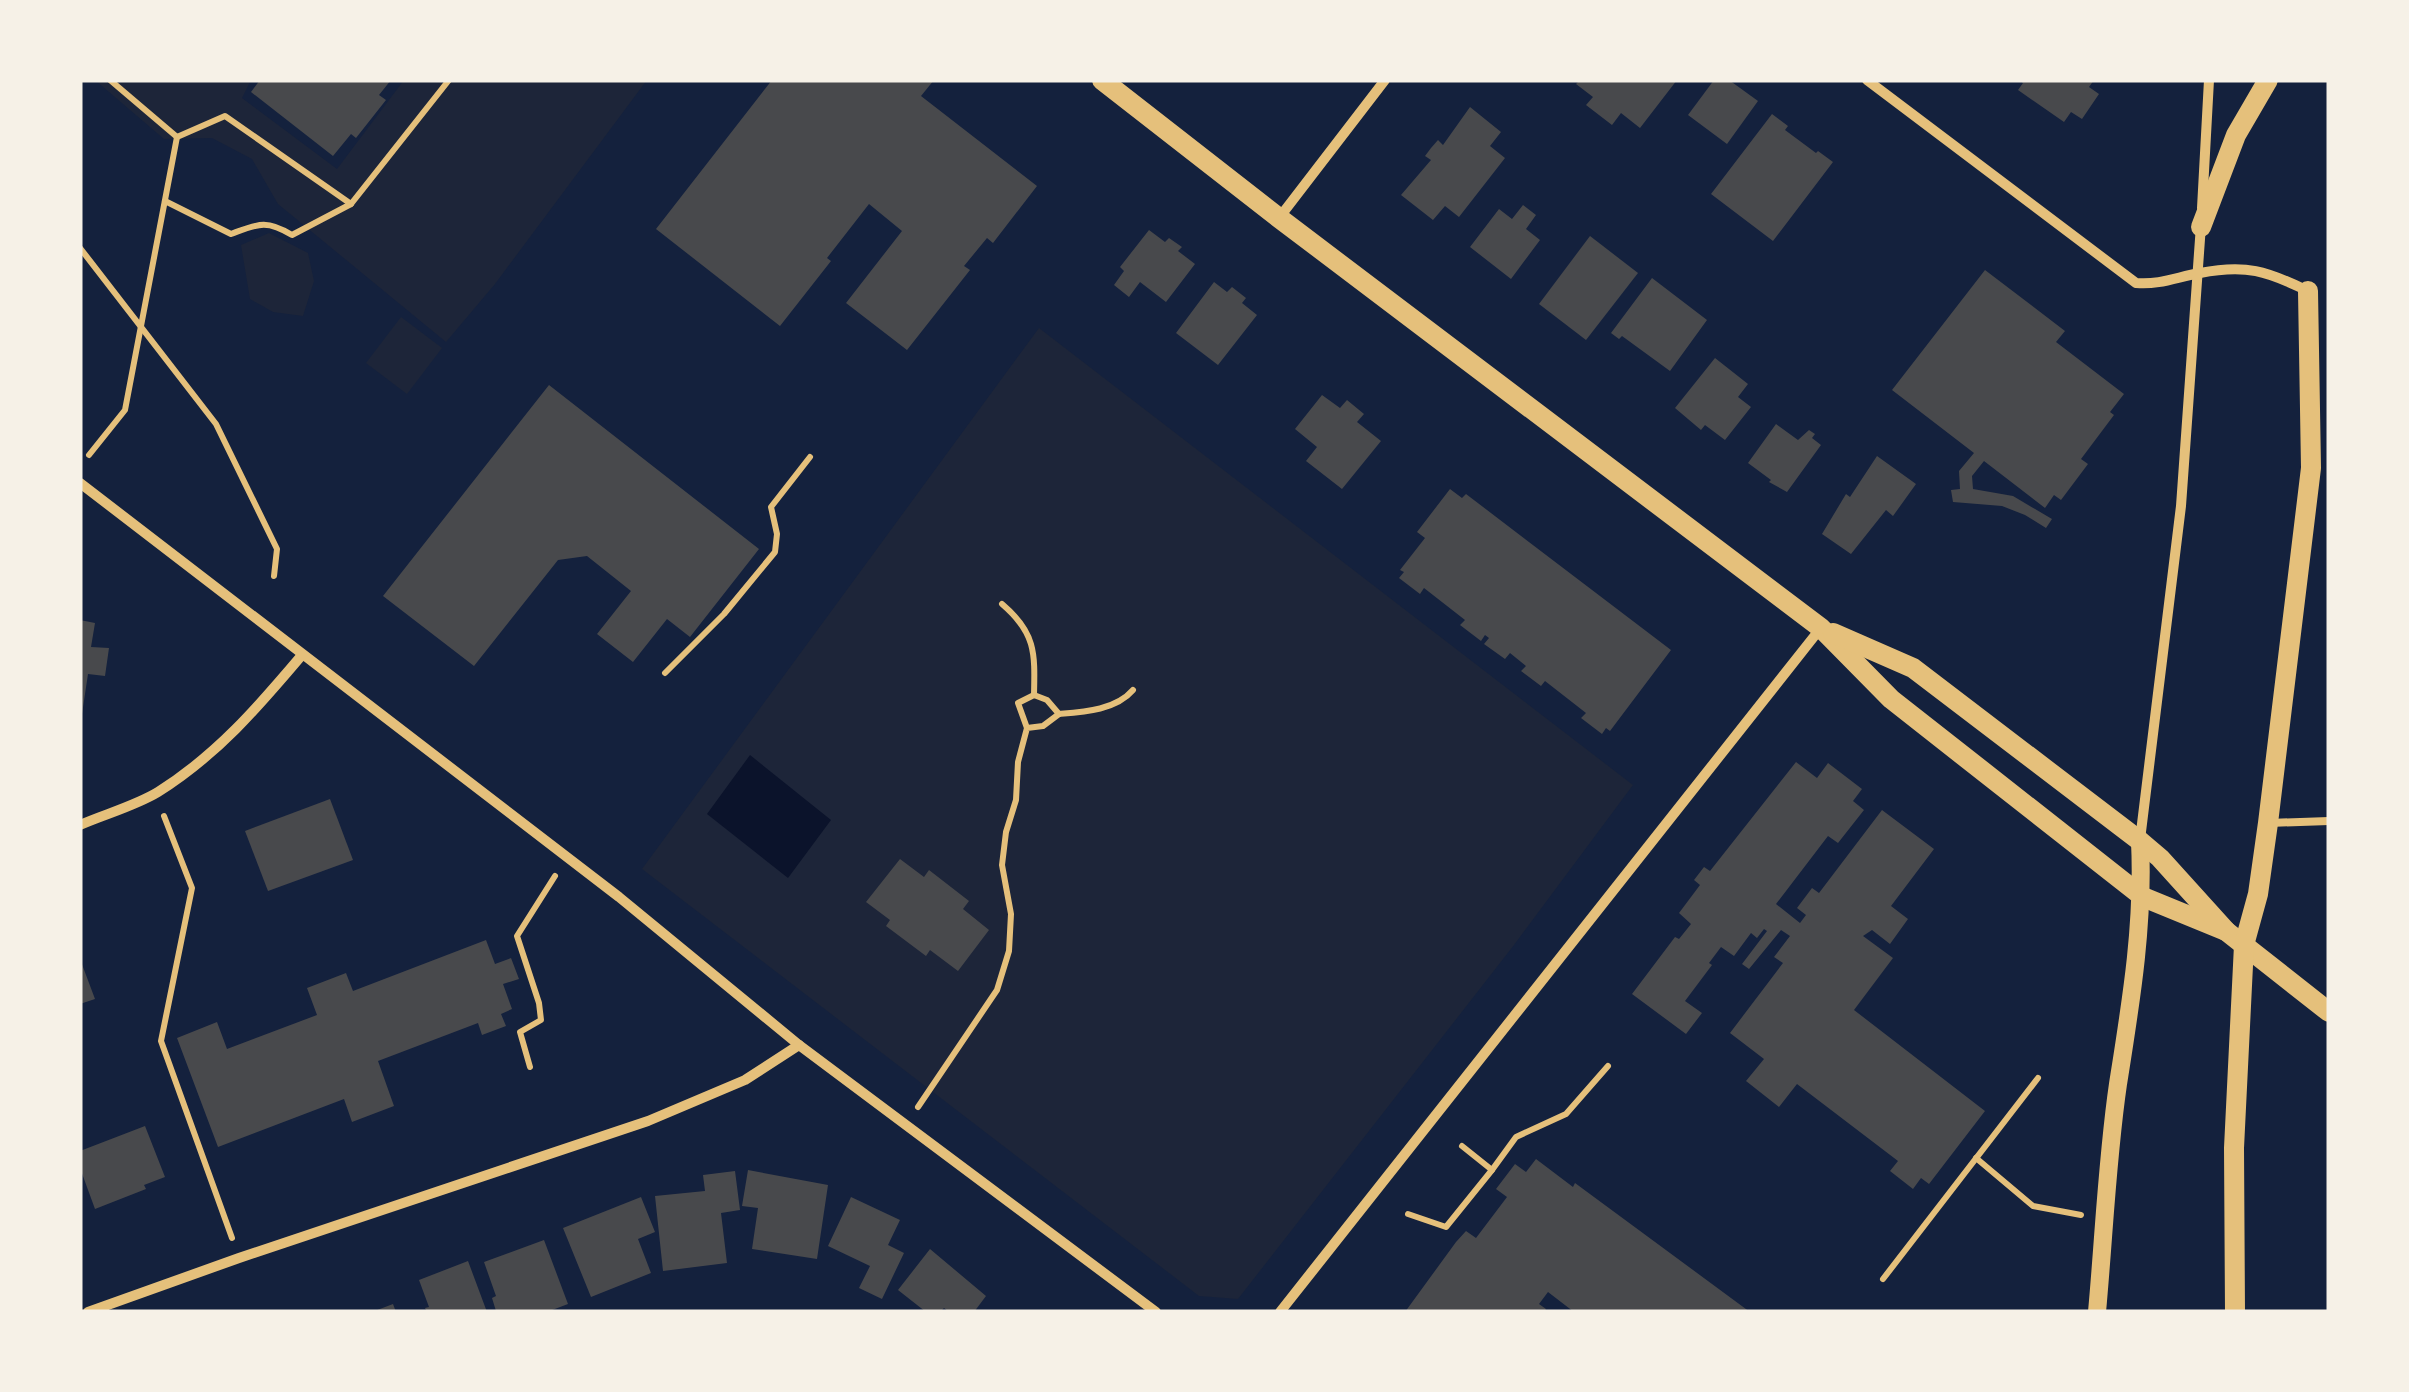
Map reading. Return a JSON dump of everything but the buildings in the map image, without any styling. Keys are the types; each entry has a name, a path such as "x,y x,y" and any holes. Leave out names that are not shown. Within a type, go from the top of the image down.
{"main road":[{"path":"1102,80 1278,218 1821,628 1892,698 2143,897 2226,931"},
{"path":"2201,227 2236,136 2268,80"},
{"path":"2235,1312 2234,1148 2244,945 2258,894 2268,823 2311,468 2308,291"},
{"path":"1821,628 1913,668 2140,841 2226,931 2329,1012"}],"street":[{"path":"1278,218 1385,80"},
{"path":"1867,80 2136,283 2157,285 2198,273 2242,267 2270,272 2308,291"},
{"path":"2098,1312 2118,1086 2136,976 2143,897 2140,841 2181,506 2208,80"},
{"path":"80,482 567,858 798,1045 1156,1312"},
{"path":"1280,1312 1821,628"},
{"path":"80,825 155,794 240,729 302,655"},
{"path":"88,1312 648,1122 745,1080 798,1045"}],"lane":[{"path":"2268,823 2329,822"}],"path":[{"path":"110,80 177,137"},
{"path":"165,201 232,234 256,224 274,223 292,235 351,204 449,80"},
{"path":"177,137 225,116 351,204"},
{"path":"90,455 125,410 177,137"},
{"path":"80,248 216,424 277,549 274,576"},
{"path":"665,674 724,614 775,552 777,534 771,507 810,457"},
{"path":"1002,604 1029,632 1035,655 1034,696"},
{"path":"1027,728 1042,726 1059,714 1090,711 1125,700 1134,690"},
{"path":"936,1084 997,990 1009,951 1011,914 1002,865 1027,728 1018,702 1034,696 1048,700 1059,714"},
{"path":"155,794 192,888 161,1041 239,1258"},
{"path":"530,1067 520,1032 541,1020 517,936 567,858"},
{"path":"1408,1214 1446,1228 1516,1137 1566,1114 1608,1066"},
{"path":"1882,1278 2038,1078"},
{"path":"1462,1146 1492,1170"},
{"path":"1976,1158 2033,1206 2106,1219"}],"shaded area":[{"path":"95,80 251,80 242,98 337,169 404,80 647,80 495,284 446,342 278,204 252,159 212,138 164,139"},
{"path":"269,233 308,253 314,281 303,316 273,312 250,299 241,245"},
{"path":"401,317 442,348 407,394 366,363"},
{"path":"1039,328 1633,785 1514,945 1238,1299 1199,1296 642,869"},
{"path":"750,755 831,820 788,878 707,814"}]}
